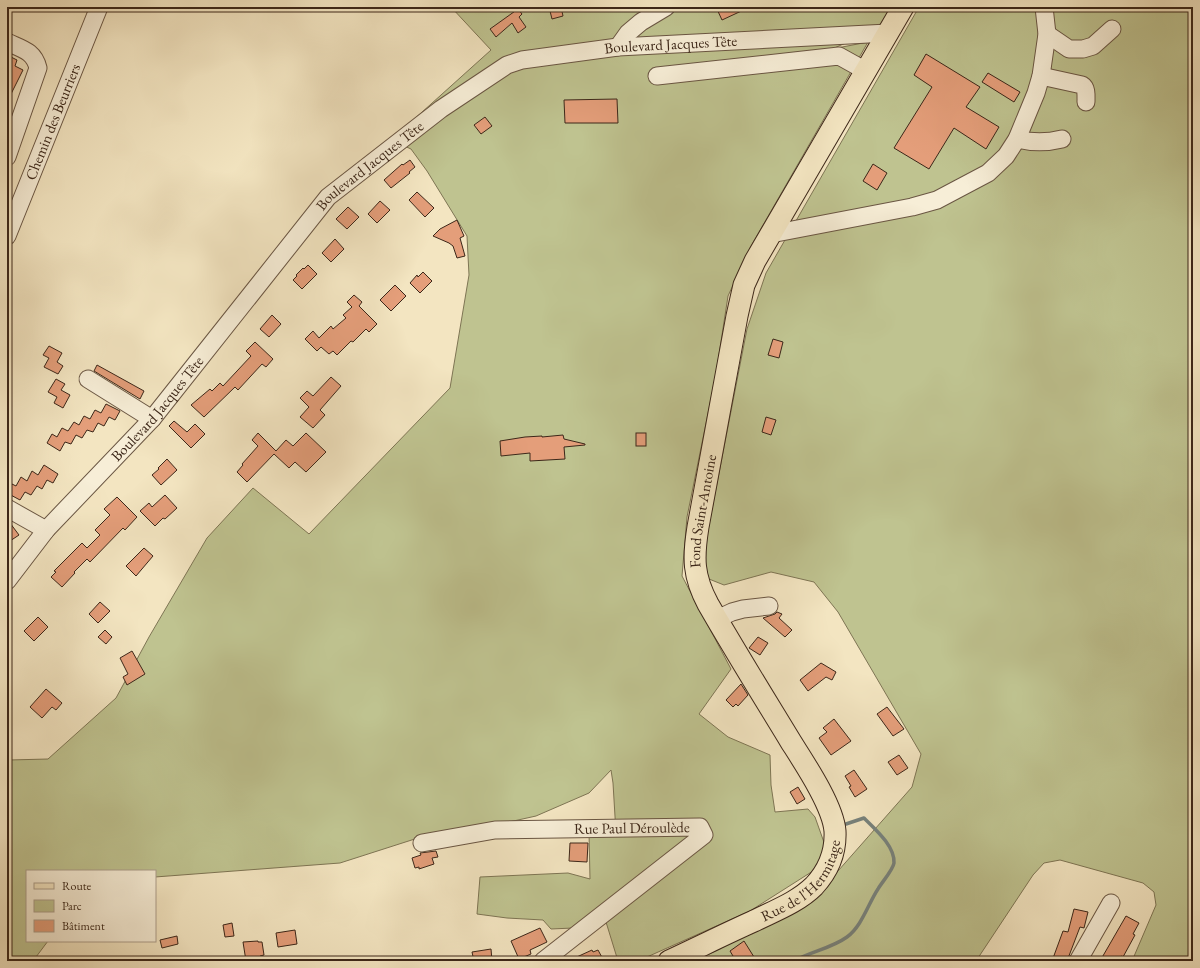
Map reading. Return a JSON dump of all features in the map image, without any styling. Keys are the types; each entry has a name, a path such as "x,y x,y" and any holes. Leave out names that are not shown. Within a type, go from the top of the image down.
{"main road":[{"path":"888,33 903,7"},
{"name":"Fond Saint-Antoine","path":"795,748 717,620 700,588 696,572 694,552 700,512 740,298 744,285 750,271 771,234 888,33"},
{"name":"Rue de l'Hermitage","path":"669,961 794,901 813,887 826,870 830,862 835,842 835,830 825,801 795,748"}],"street":[{"name":"Chemin des Beurriers","path":"7,236 99,7"},
{"path":"618,47 628,33 641,22 666,7"},
{"path":"771,234 912,207 937,200 988,173 1006,156 1017,139 1036,93 1041,76 1047,34 1044,7"},
{"path":"1047,34 1069,49 1083,49 1093,46 1112,28"},
{"name":"Boulevard Jacques Tête","path":"7,581 46,530 152,419 328,197 442,109 507,65 522,60 618,47 888,33"},
{"path":"7,42 30,53 36,60 38,68 10,136 7,157"},
{"path":"657,76 839,56 866,71"},
{"path":"1041,76 1084,86 1086,102"},
{"path":"1017,139 1030,142 1050,142 1062,139"},
{"path":"88,380 152,419"},
{"path":"7,508 46,530"},
{"path":"717,620 732,612 743,609 769,606"},
{"name":"Rue Paul Déroulède","path":"422,843 495,830 700,827 704,835 542,961"},
{"path":"1078,961 1111,903"}],"green space":[{"path":"451,7 892,7 882,27 832,49 868,42 751,246 728,296 716,374 687,517 682,576 731,669 699,714 728,737 770,755 771,785 775,812 808,809 815,817 826,848 824,864 750,911 638,961 618,961 606,922 573,928 551,929 543,920 507,918 477,914 480,877 568,873 590,879 589,833 616,833 611,770 589,793 536,816 491,826 421,837 340,863 156,877 156,870 26,870 26,942 47,942 33,961 7,961 7,765 9,760 48,759 116,698 149,637 207,538 253,488 309,534 450,388 469,275 467,236 427,171 411,149 391,140 491,50"},
{"path":"919,7 1193,7 1193,961 1132,961 1156,905 1154,892 1143,883 1060,860 1044,863 1033,875 976,961 695,961 720,949 823,888 912,787 921,754 838,612 814,582 771,572 724,585 704,577 705,545 747,329 766,273"}],"building":[{"path":"549,7 561,7 563,16 552,19"},
{"path":"716,7 750,7 722,20"},
{"path":"518,9 522,14 519,17 526,27 518,33 512,23 496,37 490,29"},
{"path":"926,54 980,87 966,107 999,127 986,149 954,128 929,169 894,148 932,87 914,75"},
{"path":"7,55 17,60 15,66 23,70 7,102"},
{"path":"988,73 1020,92 1014,102 982,82"},
{"path":"617,99 618,123 565,123 564,100"},
{"path":"485,117 492,126 481,134 474,125"},
{"path":"410,160 415,167 409,172 410,173 391,188 384,180 402,164 403,165"},
{"path":"873,164 887,173 877,190 863,181"},
{"path":"417,192 434,208 425,217 409,200"},
{"path":"380,201 390,210 377,223 368,214"},
{"path":"348,207 359,217 347,229 336,219"},
{"path":"457,220 464,236 460,238 465,256 457,258 453,246 433,236 440,229"},
{"path":"335,239 344,249 331,262 322,253"},
{"path":"308,265 317,274 302,289 293,280 303,268 304,269"},
{"path":"423,272 432,281 420,293 410,283 417,275 418,277"},
{"path":"395,285 406,296 391,311 380,300"},
{"path":"354,295 362,302 359,306 377,324 369,332 366,329 337,355 333,351 329,354 321,347 317,351 305,339 313,331 319,338 331,326 333,329 346,318 343,315 352,307 347,302"},
{"path":"272,315 281,324 269,337 260,329"},
{"path":"773,339 783,342 779,358 768,355"},
{"path":"255,342 273,359 266,367 262,364 238,390 235,387 204,417 191,405 210,389 212,391 220,383 223,386 251,356 246,351"},
{"path":"49,346 62,353 57,362 63,366 58,374 44,367 49,358 43,355"},
{"path":"97,365 144,391 140,399 94,371"},
{"path":"331,377 341,386 320,410 325,415 313,428 300,417 309,407 300,398 307,391 313,396"},
{"path":"56,379 65,384 61,390 70,395 63,408 54,403 57,397 48,392"},
{"path":"106,404 120,411 115,420 109,417 104,426 98,423 93,432 87,430 82,438 76,435 71,444 65,442 60,451 47,443 52,434 57,437 62,428 68,431 74,422 79,425 84,416 90,419 95,410 101,413"},
{"path":"766,417 776,420 771,435 762,432"},
{"path":"174,421 187,432 195,424 205,434 191,448 169,426"},
{"path":"258,433 276,451 286,440 293,446 306,433 326,452 306,472 295,462 289,468 274,454 247,482 237,472 258,446 252,440"},
{"path":"636,433 646,433 646,446 636,446"},
{"path":"563,435 564,439 585,445 564,447 565,459 530,461 530,453 501,456 500,441 525,437"},
{"path":"167,459 177,470 161,485 152,475"},
{"path":"44,465 58,474 53,483 47,480 42,489 37,486 31,495 25,492 20,500 7,493 12,484 16,486 21,477 27,481 32,471 38,475"},
{"path":"165,495 177,508 155,526 140,511 149,503 152,507"},
{"path":"117,497 137,517 125,530 123,528 90,562 87,559 62,587 51,577 56,572 54,571 82,543 87,548 100,535 95,530 110,515 104,509"},
{"path":"7,519 19,535 7,543"},
{"path":"144,548 153,556 136,576 126,566"},
{"path":"100,602 110,611 98,623 89,614"},
{"path":"777,612 782,614 779,618 792,630 785,637 763,618"},
{"path":"38,617 48,627 34,641 24,631"},
{"path":"105,630 112,637 106,644 98,637"},
{"path":"758,637 768,643 760,655 749,648"},
{"path":"132,651 145,674 127,685 123,677 128,674 120,658"},
{"path":"821,663 836,672 832,680 826,677 808,691 800,680"},
{"path":"741,684 748,695 738,706 736,704 733,707 726,700"},
{"path":"46,689 62,703 56,710 52,707 42,718 30,707"},
{"path":"887,707 904,729 893,736 877,714"},
{"path":"834,719 851,741 831,755 819,738 827,732 823,728"},
{"path":"899,755 908,768 897,775 888,762"},
{"path":"854,770 867,789 855,797 845,776"},
{"path":"798,787 805,799 797,804 790,792"},
{"path":"570,843 588,843 587,862 569,861"},
{"path":"436,851 438,857 432,858 434,864 419,869 419,867 415,868 412,858 421,855 420,853"},
{"path":"1074,909 1088,912 1084,928 1080,927 1067,961 1052,961 1063,931 1068,932"},
{"path":"1126,916 1139,923 1133,934 1135,935 1123,957 1121,956 1118,961 1100,961"},
{"path":"232,923 234,936 225,937 223,925"},
{"path":"540,928 547,942 530,950 531,954 519,959 511,941"},
{"path":"295,930 297,944 278,947 276,933"},
{"path":"177,936 178,944 162,948 160,940"},
{"path":"744,941 754,957 747,961 736,961 730,951"},
{"path":"243,942 262,942 264,955 260,956 260,961 246,961"},
{"path":"491,949 492,961 474,961 472,952"},
{"path":"592,950 593,952 598,950 604,961 568,961"}],"waterway":[{"path":"794,961 835,944 847,937 861,921 874,895 893,866 893,857 888,844 864,818 846,824"}]}
